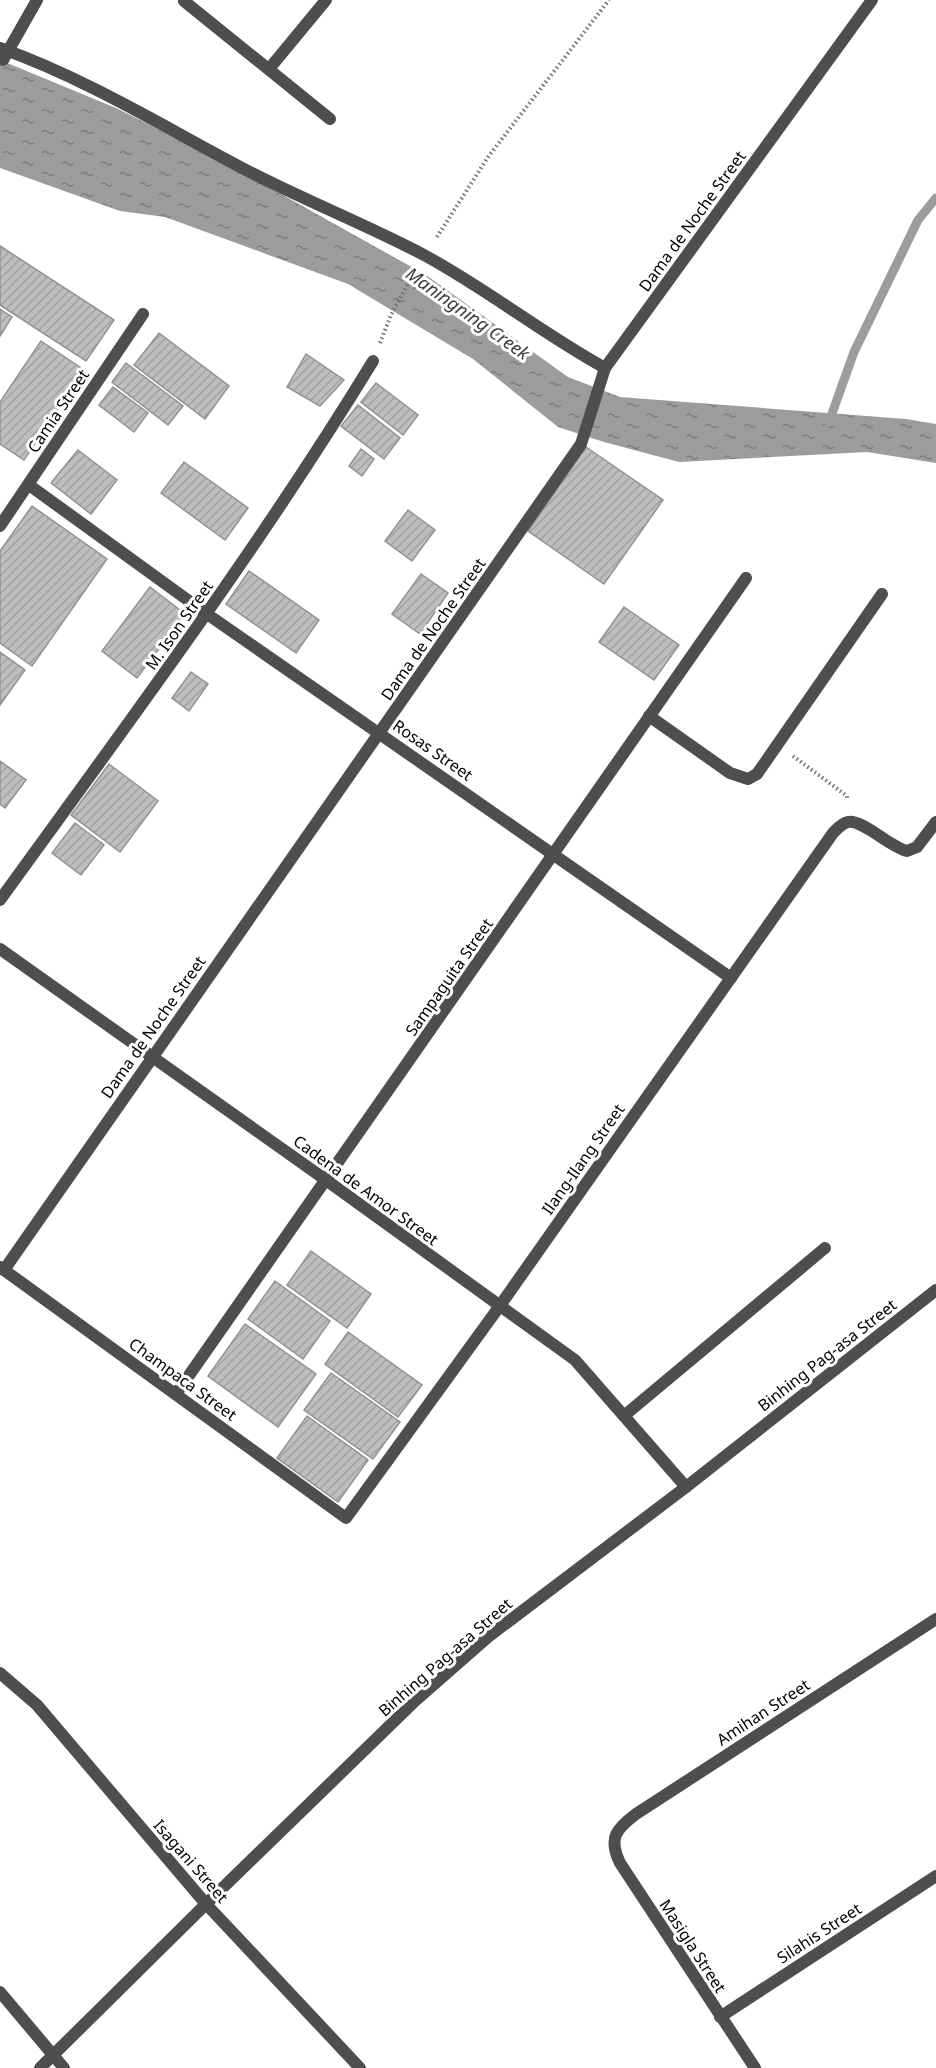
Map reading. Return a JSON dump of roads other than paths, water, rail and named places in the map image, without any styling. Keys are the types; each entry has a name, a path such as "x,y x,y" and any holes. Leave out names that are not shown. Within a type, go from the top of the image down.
{"street":[{"path":"38,0 4,53 107,95 297,195 425,256 489,294 577,353 603,374"},
{"path":"269,69 326,0"},
{"name":"Dama de Noche Street","path":"2,1268 381,733 581,444 603,374 872,0"},
{"path":"184,1 330,119"},
{"name":"Camia Street","path":"0,526 143,314"},
{"name":"M. Ison Street","path":"0,900 207,614 320,449 373,360"},
{"name":"Rosas Street","path":"29,485 207,614 731,978"},
{"name":"Sampaguita Street","path":"176,1394 746,578"},
{"path":"649,716 730,773 748,779 757,774 882,594"},
{"name":"Ilang-Ilang Street","path":"346,1518 499,1307 833,833 840,826 849,822 859,824 897,849 907,851 917,847 936,822"},
{"name":"Cadena de Amor Street","path":"0,949 575,1360 686,1487"},
{"path":"625,1415 825,1248"},
{"name":"Champaca Street","path":"2,1268 346,1518"},
{"name":"Binhing Pag-asa Street","path":"40,2068 415,1701 488,1636 686,1487 936,1290"},
{"name":"Amihan Street","path":"613,1838 621,1825 636,1814 936,1619"},
{"name":"Isagani Street","path":"0,1673 37,1705 206,1904 360,2068"},
{"name":"Masigla Street","path":"613,1838 614,1851 620,1863 754,2068"},
{"name":"Silahis Street","path":"720,2017 936,1876"},
{"path":"0,1992 64,2068"}],"water":[{"name":"Maningning Creek","path":"0,60 116,108 209,154 426,275 568,377 620,397 906,419 936,424 936,463 867,452 679,462 558,427 473,359 348,284 165,217 120,211 0,168"}],"waterway":[{"path":"829,422 854,352 918,220 936,198"}]}
